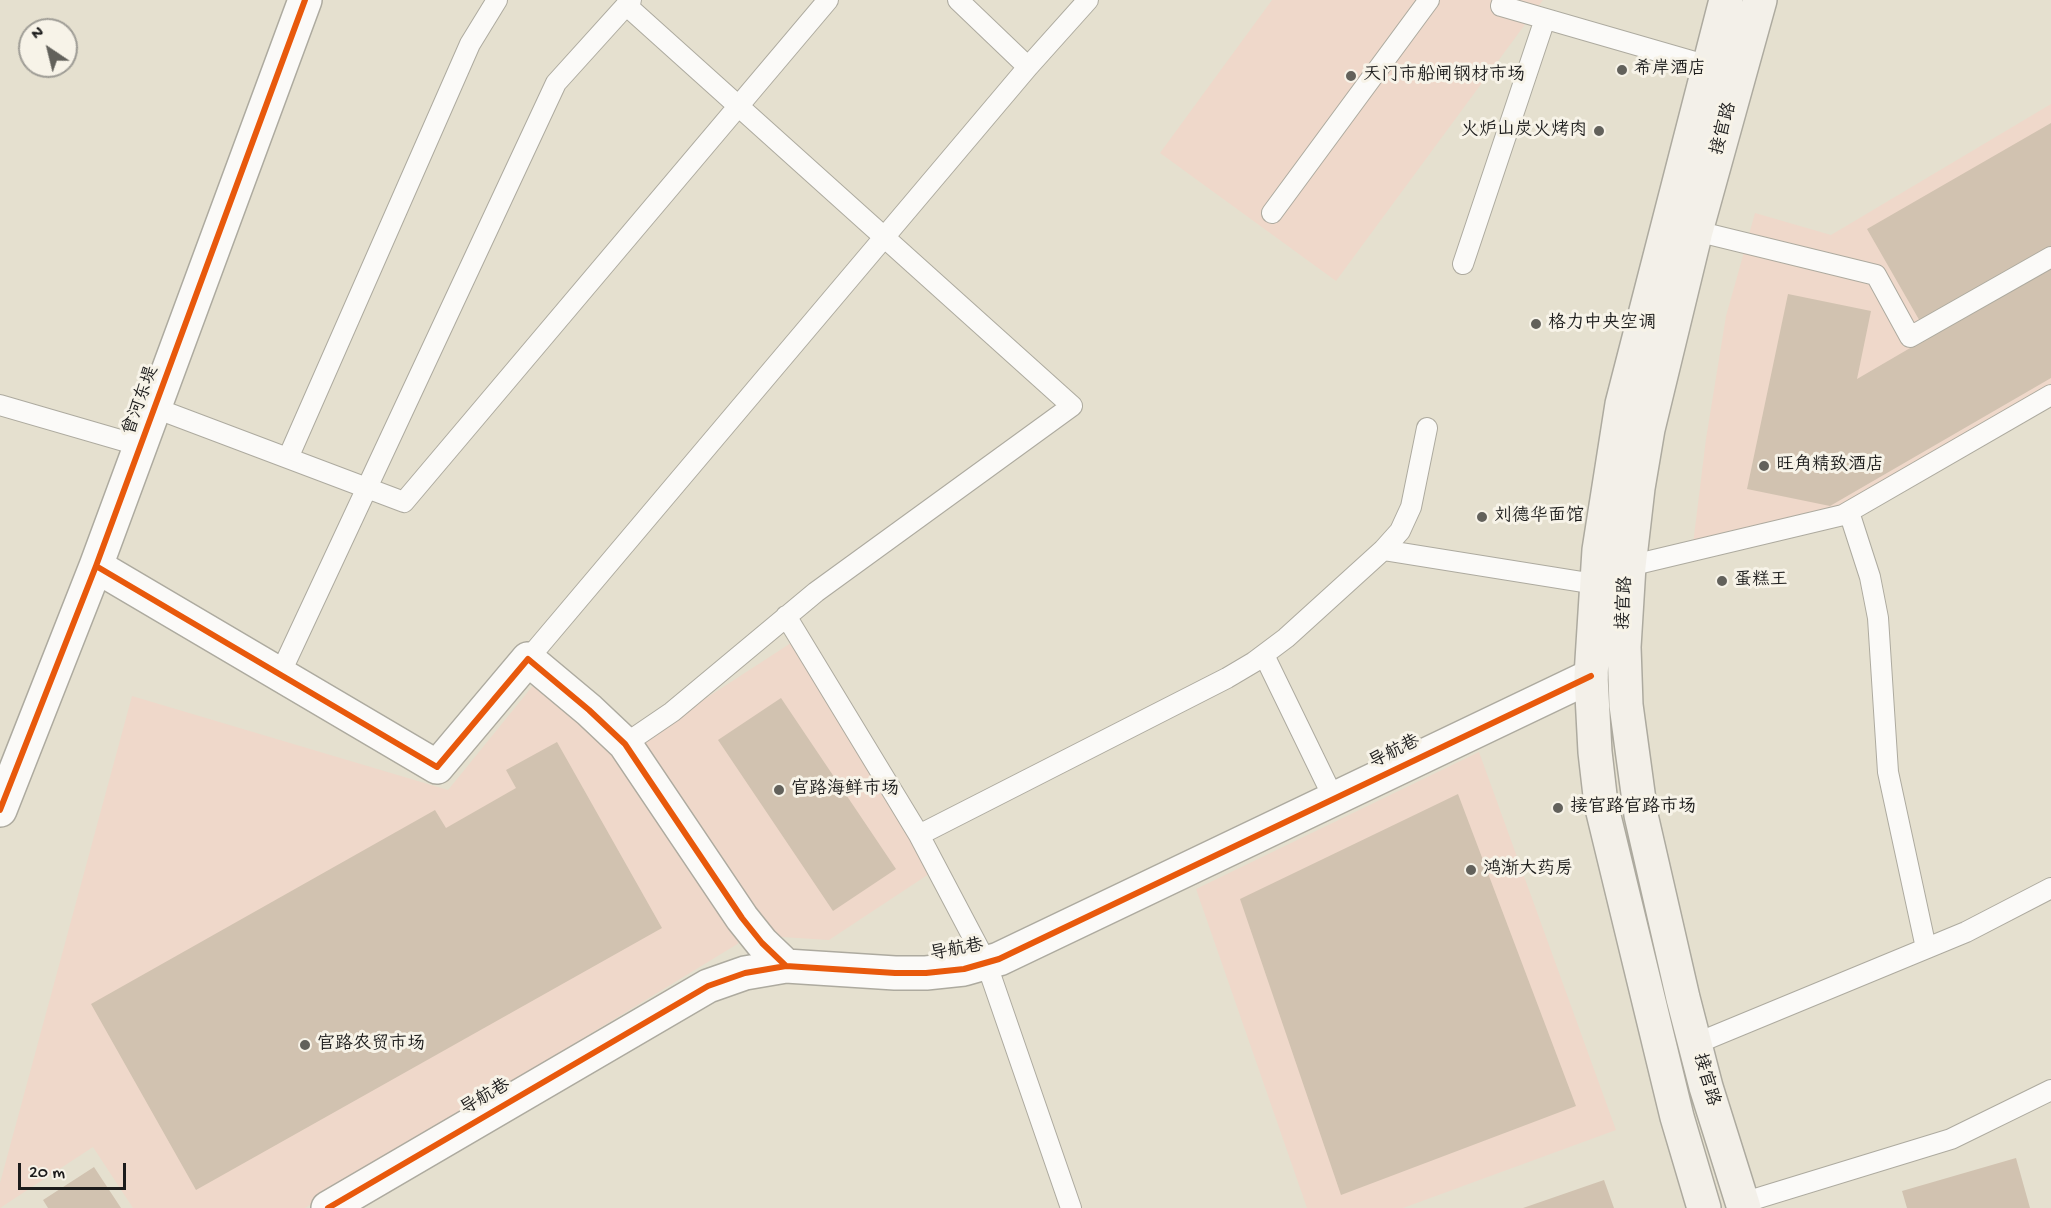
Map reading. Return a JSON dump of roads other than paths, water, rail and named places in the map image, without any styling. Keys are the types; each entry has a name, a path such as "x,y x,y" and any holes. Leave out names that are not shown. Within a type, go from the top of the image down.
{"main road":[{"name":"接官路","path":"1704,1208 1677,1117 1601,804 1595,752 1591,676 1595,584 1609,478 1622,404 1726,0"},
{"name":"接官路","path":"1743,1205 1706,1087 1641,815 1626,705 1624,646 1629,566 1638,488 1648,429 1696,231 1760,0"}],"street":[{"name":"曾河东堤","path":"0,810 96,566 305,0"},
{"path":"96,566 437,766 528,659 589,710 625,744 742,918 762,943 786,966"},
{"name":"导航巷","path":"328,1208 708,986 745,973 786,966 905,973 964,969 999,958 1591,676"}],"lane":[{"path":"288,458 470,44 496,0"},
{"path":"155,408 404,502 828,0"},
{"path":"958,0 1028,67"},
{"path":"528,659 1028,67 1088,0"},
{"path":"1272,213 1430,0"},
{"path":"1499,2 1545,19 1709,66"},
{"path":"280,674 556,83 629,3 738,106 1072,406 816,592 672,712 625,744"},
{"path":"1463,264 1545,19"},
{"path":"1696,231 1876,275 1910,336 2051,257"},
{"path":"1629,566 1826,520 1849,512 2051,395"},
{"path":"0,405 141,446"},
{"path":"919,835 1227,678 1286,638 1383,550 1400,531 1411,507 1427,428"},
{"path":"1849,512 1870,577 1878,618 1888,772 1926,948"},
{"path":"1383,550 1595,584"},
{"path":"786,616 919,835 987,962 1071,1208"},
{"path":"1264,655 1334,799"},
{"path":"1695,1044 1966,932 2051,888"},
{"path":"1743,1205 1951,1139 2051,1090"}],"place":[{"name":"希岸酒店","path":"1622,70"},
{"name":"天门市船闸钢材市场","path":"1351,76"},
{"name":"火炉山炭火烤肉","path":"1599,131"},
{"name":"格力中央空调","path":"1536,324"},
{"name":"旺角精致酒店","path":"1764,466"},
{"name":"刘德华面馆","path":"1482,517"},
{"name":"蛋糕王","path":"1722,581"},
{"name":"官路海鲜市场","path":"779,790"},
{"name":"接官路官路市场","path":"1558,808"},
{"name":"鸿渐大药房","path":"1471,870"},
{"name":"官路农贸市场","path":"305,1045"}]}
